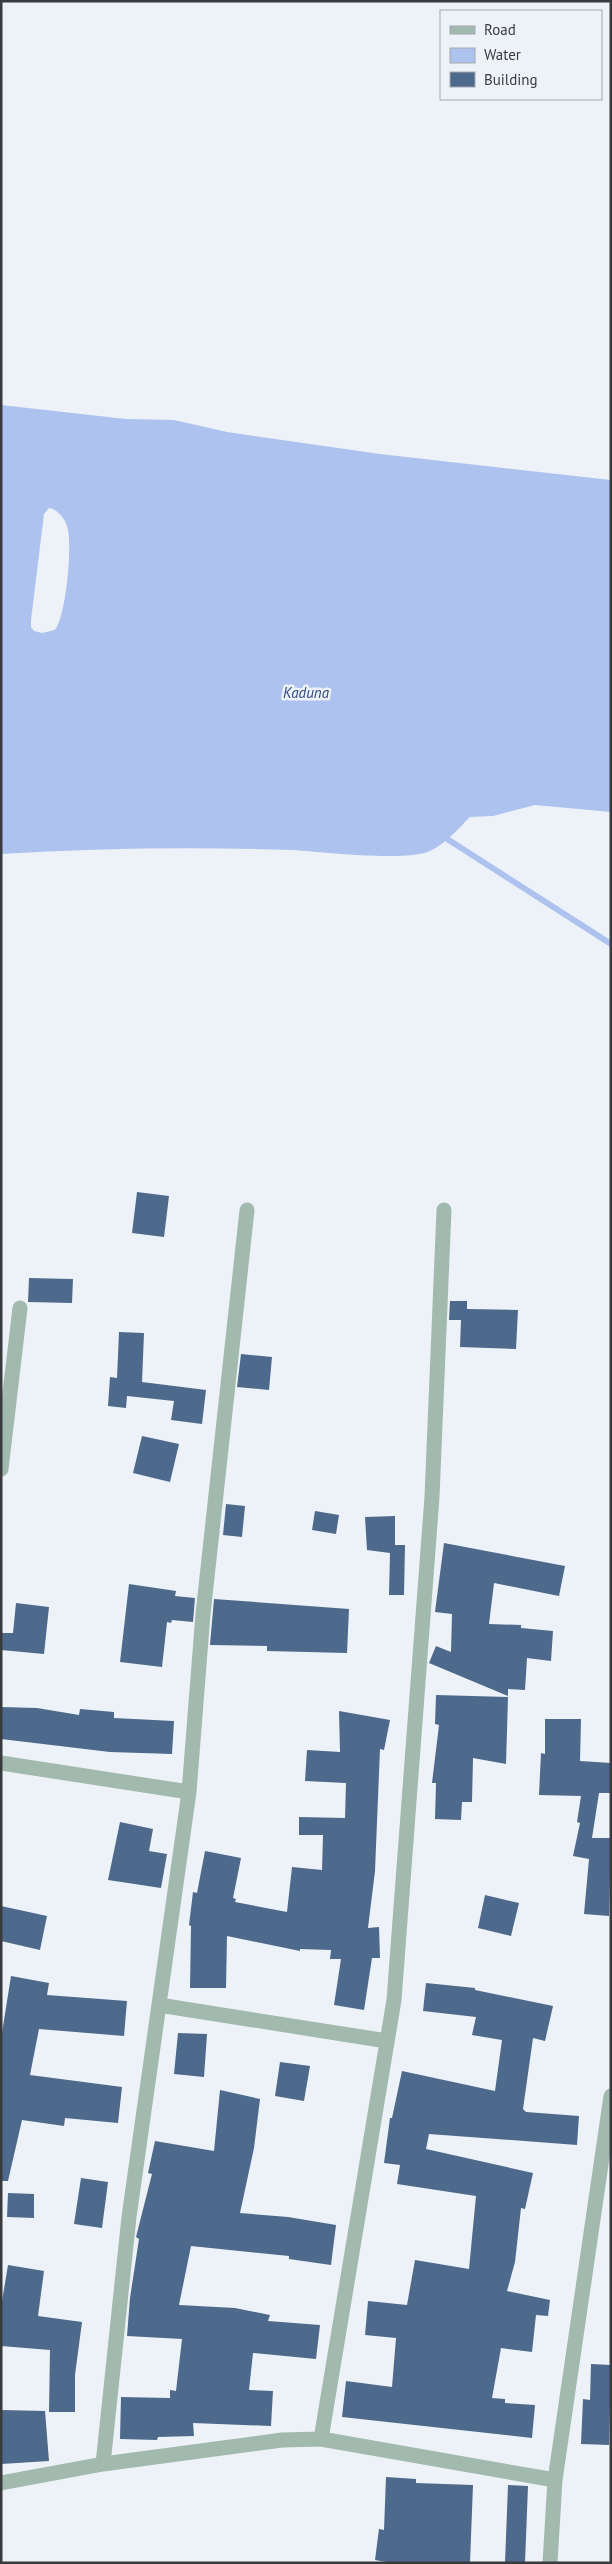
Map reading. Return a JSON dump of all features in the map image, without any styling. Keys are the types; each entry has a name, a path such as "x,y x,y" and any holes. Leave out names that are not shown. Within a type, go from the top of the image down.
{"street":[{"path":"102,2464 129,2217 188,1792 203,1614 247,1210"},
{"path":"321,2439 394,2000 431,1506 444,1210"},
{"path":"1,1469 20,1308"},
{"path":"1,1763 188,1792"},
{"path":"158,2005 387,2041"},
{"path":"550,2563 555,2480 611,2096"},
{"path":"1,2483 102,2464 282,2440 321,2439 555,2480"}],"water":[{"name":"Kaduna","path":"1,405 126,419 174,420 227,432 380,454 611,480 611,812 535,805 493,816 470,817 436,848 418,854 402,856 293,850 220,849 110,849 1,854","holes":["49,508 66,523 69,539 69,566 65,597 59,622 55,630 42,633 34,631 31,627 31,620 44,514"]}],"building":[{"path":"137,1192 169,1196 164,1237 132,1233"},
{"path":"29,1278 73,1279 72,1303 28,1302"},
{"path":"450,1301 467,1301 467,1309 518,1310 516,1349 460,1347 461,1320 449,1320"},
{"path":"119,1332 144,1333 142,1382 206,1390 202,1424 171,1420 174,1401 127,1396 126,1408 108,1406 110,1377 117,1378"},
{"path":"241,1354 272,1357 269,1390 237,1387"},
{"path":"142,1436 179,1444 170,1482 133,1473"},
{"path":"226,1504 245,1506 242,1537 223,1535"},
{"path":"315,1511 339,1515 336,1534 312,1530"},
{"path":"395,1516 395,1545 405,1545 404,1595 389,1595 390,1553 367,1550 365,1517"},
{"path":"444,1543 565,1566 559,1596 494,1583 489,1624 521,1625 521,1628 553,1631 551,1661 527,1658 525,1690 508,1689 508,1696 429,1663 436,1646 451,1652 452,1614 435,1612"},
{"path":"129,1584 176,1591 175,1596 195,1598 193,1622 172,1620 171,1623 167,1622 162,1667 120,1662"},
{"path":"214,1599 349,1609 347,1653 267,1651 267,1646 210,1645"},
{"path":"16,1603 49,1607 44,1654 1,1650 1,1633 13,1633"},
{"path":"436,1695 508,1697 506,1764 473,1758 472,1802 462,1802 461,1820 435,1819 436,1783 432,1783 439,1725 435,1724"},
{"path":"1,1707 37,1708 79,1715 80,1709 114,1712 114,1718 174,1721 172,1754 110,1752 1,1739"},
{"path":"339,1711 390,1720 384,1750 380,1749 375,1871 368,1928 379,1927 380,1958 372,1958 364,2010 334,2005 341,1959 330,1959 331,1950 300,1949 300,1951 227,1936 226,1988 190,1988 191,1926 189,1925 193,1892 197,1893 205,1851 241,1858 233,1898 236,1899 235,1902 287,1912 292,1867 322,1870 323,1835 299,1835 299,1817 345,1818 346,1783 305,1781 307,1750 340,1752"},
{"path":"545,1719 581,1719 580,1761 611,1763 611,1793 599,1793 592,1838 611,1838 609,1916 584,1914 589,1859 573,1856 580,1823 577,1822 581,1796 539,1795 541,1753 545,1754"},
{"path":"120,1822 153,1829 149,1851 167,1854 161,1888 108,1880"},
{"path":"485,1895 519,1903 511,1936 478,1928"},
{"path":"1,1906 47,1916 40,1950 1,1941"},
{"path":"11,1976 49,1983 47,1995 127,2001 124,2036 39,2029 30,2075 122,2087 118,2123 65,2118 64,2126 22,2120 8,2181 1,2181 1,2039"},
{"path":"426,1983 475,1988 475,1990 553,2006 545,2041 533,2038 523,2109 526,2112 579,2116 577,2145 429,2134 426,2149 533,2173 525,2209 521,2208 515,2262 507,2291 550,2300 548,2316 536,2315 532,2352 501,2348 492,2398 505,2399 505,2403 535,2405 532,2438 342,2417 346,2381 392,2387 396,2338 365,2335 368,2301 407,2305 415,2260 469,2269 476,2196 397,2184 400,2165 384,2163 390,2118 392,2118 402,2071 495,2091 502,2040 472,2035 476,2017 423,2011"},
{"path":"178,2033 207,2034 204,2077 174,2074"},
{"path":"280,2062 310,2066 304,2101 275,2096"},
{"path":"220,2090 260,2099 254,2148 240,2213 288,2217 336,2225 331,2265 289,2259 289,2256 191,2246 179,2305 235,2308 270,2315 268,2321 320,2325 316,2359 253,2353 249,2390 273,2391 271,2426 193,2423 194,2436 158,2437 157,2440 120,2439 121,2397 170,2398 170,2390 176,2391 182,2339 127,2336 130,2298 139,2239 136,2237 152,2174 148,2173 155,2141 214,2151"},
{"path":"81,2178 108,2182 102,2228 74,2224"},
{"path":"8,2193 34,2194 34,2218 7,2217"},
{"path":"8,2265 44,2271 38,2316 82,2322 75,2375 75,2412 49,2412 50,2350 1,2346 1,2307"},
{"path":"591,2364 611,2365 609,2445 581,2444 583,2399 590,2400"},
{"path":"1,2410 45,2411 49,2461 1,2464"},
{"path":"386,2477 416,2479 416,2483 473,2485 470,2563 392,2563 375,2560 379,2529 384,2530"},
{"path":"508,2485 528,2486 525,2563 505,2563"}],"waterway":[{"path":"441,835 611,944"}]}
